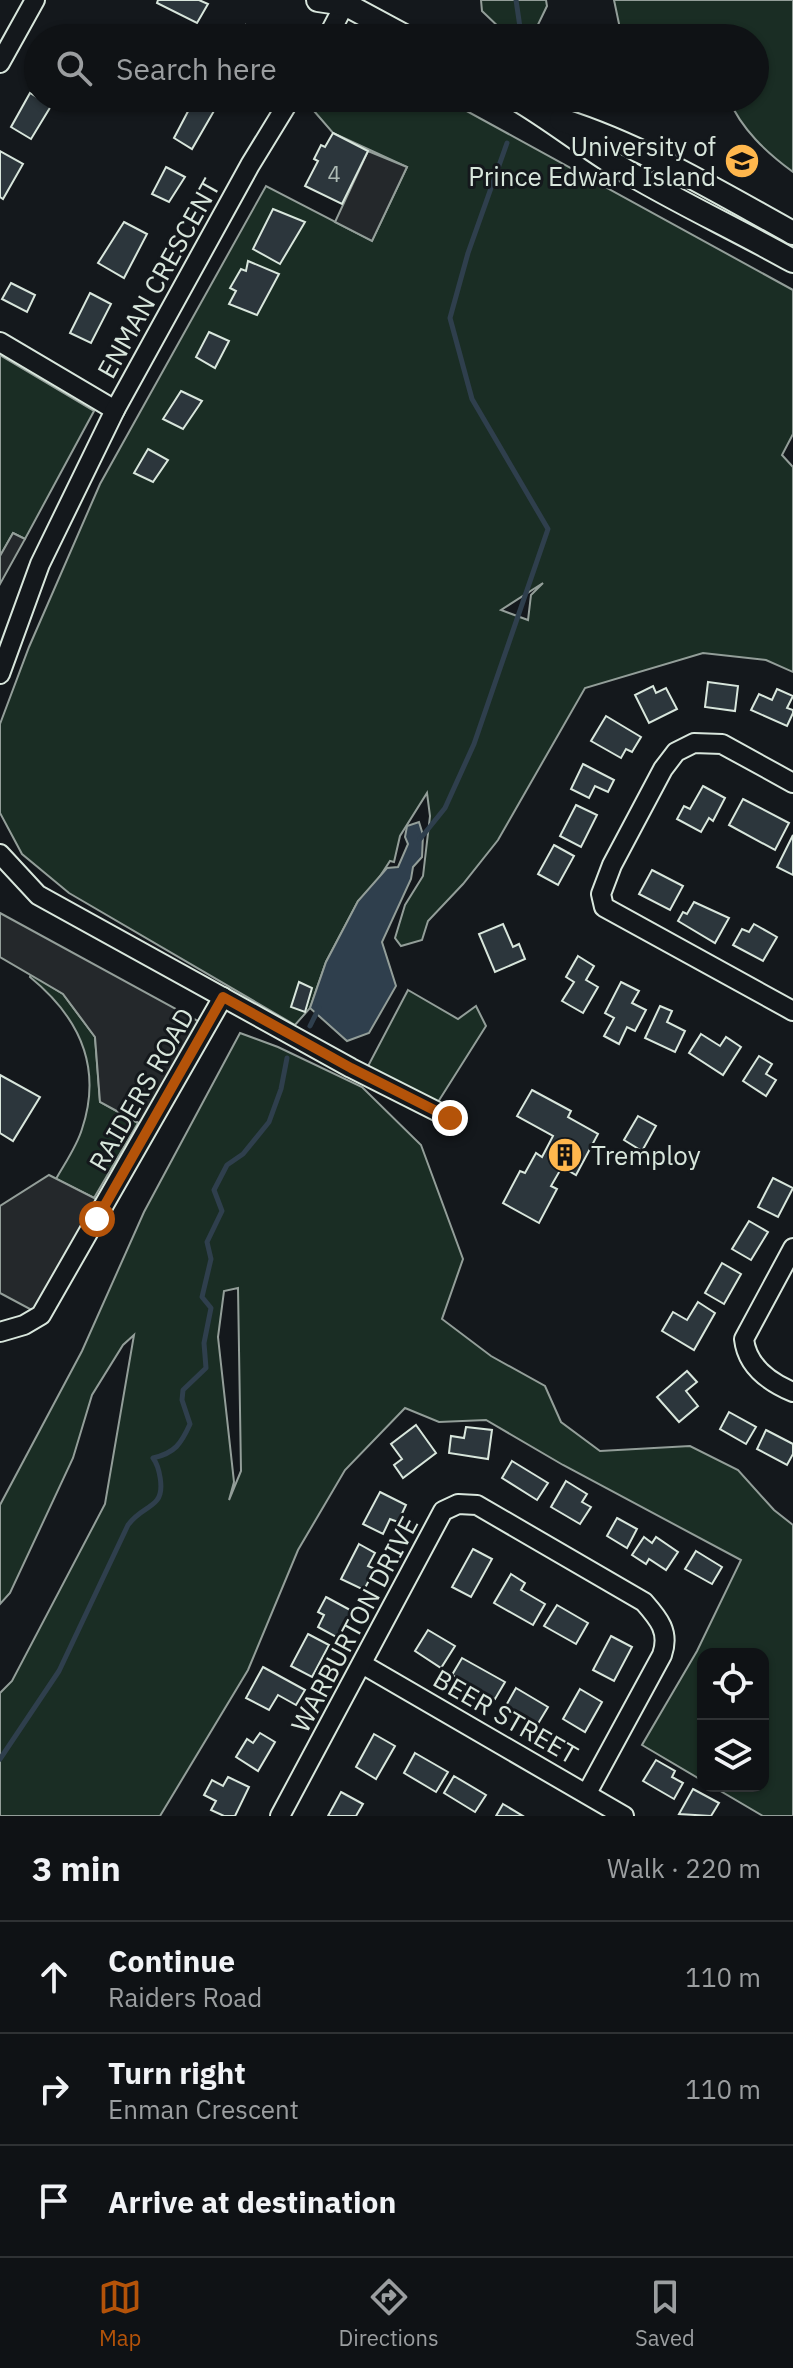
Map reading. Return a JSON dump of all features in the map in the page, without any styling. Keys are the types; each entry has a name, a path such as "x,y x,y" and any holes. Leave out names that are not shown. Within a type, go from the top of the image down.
{"main road":[{"path":"318,0 344,1 384,24"},
{"path":"540,112 622,169 793,261"},
{"path":"544,114 601,132 637,148 793,233"}],"street":[{"path":"0,63 35,0"},
{"path":"333,24 344,1"},
{"name":"ENMAN CRESCENT","path":"0,342 115,410 282,112"},
{"path":"0,674 40,564 115,410"},
{"path":"793,783 722,744 694,743 676,752 663,769 612,865 601,894 604,907 793,1011"},
{"name":"RAIDERS ROAD","path":"0,854 38,895 223,997 41,1315 24,1325 0,1332"},
{"path":"223,997 351,1068 450,1118"},
{"path":"793,1248 744,1339 750,1362 779,1386 793,1392"},
{"name":"WARBURTON DRIVE","path":"280,1816 443,1511 458,1504 477,1505 644,1602 661,1621 667,1643 662,1655 587,1793"},
{"name":"BEER STREET","path":"362,1664 624,1816"}],"green space":[{"path":"481,0 546,0 547,6 538,24 496,24 482,11"},
{"path":"614,0 793,0 793,172 756,140 736,112 769,112 769,24 619,24"},
{"path":"315,112 469,112 793,290 793,434 782,455 793,467 793,672 766,660 703,653 585,688 498,840 428,921 422,940 401,946 395,938 405,905 423,876 430,816 427,793 400,836 394,862 390,861 375,884 358,901 326,962 310,1008 295,1025 69,893 22,854 0,813 0,724 29,647 100,484 266,186 372,241 407,167 333,133","holes":["543,583 531,595 528,620 501,610"]},
{"path":"0,355 94,411 25,539 13,533 0,556"},
{"path":"31,974 63,994 95,1037 100,1102 138,1123 94,1198 56,1179 82,1129 88,1106 88,1064 74,1026 47,992 30,977"},
{"path":"408,990 458,1019 476,1006 486,1026 438,1102 367,1068"},
{"path":"240,1033 278,1047 362,1087 421,1145 463,1259 442,1319 491,1356 545,1386 561,1422 600,1451 690,1446 738,1470 774,1510 793,1525 793,1816 763,1816 722,1792 769,1792 769,1648 698,1648 741,1560 486,1420 439,1422 405,1408 345,1470 298,1550 248,1670 160,1816 0,1816 0,1693 12,1681 105,1504 134,1335 123,1345 92,1395 73,1458 10,1593 0,1604 0,1505 82,1351 144,1212","holes":["238,1288 241,1471 229,1500 234,1482 218,1337 224,1291"]},
{"path":"697,1651 697,1777 642,1745"}],"shaded area":[{"path":"368,151 407,167 372,241 335,222"},
{"path":"13,533 25,539 0,584 0,556"},
{"path":"0,913 207,1026 148,1128 100,1102 95,1037 63,994 0,957"},
{"path":"49,1175 106,1204 41,1315 0,1293 0,1206"}],"water":[{"path":"419,822 423,835 422,857 413,867 411,879 382,942 396,986 369,1033 347,1041 310,1008 326,962 358,901 387,868 398,867 408,844 405,837 407,826"}],"building":[{"path":"158,0 199,0 208,4 197,23 157,3"},
{"path":"24,104 24,112 47,112 31,139 11,127"},
{"path":"188,112 213,112 192,149 174,138"},
{"path":"333,133 368,151 342,204 305,186 318,161 314,159 321,145 325,147"},
{"path":"0,151 23,164 3,199 0,197"},
{"path":"166,167 185,177 169,202 152,194"},
{"path":"273,209 305,222 280,264 253,249"},
{"path":"124,222 147,234 124,278 98,263"},
{"path":"248,261 279,274 257,315 229,304 236,291 230,288 241,269 246,271"},
{"path":"11,283 35,295 27,312 2,299"},
{"path":"90,293 111,304 91,343 70,333"},
{"path":"209,332 229,341 215,368 196,357"},
{"path":"181,391 202,401 183,429 163,419"},
{"path":"148,449 168,460 153,482 134,473"},
{"path":"708,682 738,686 735,711 705,707"},
{"path":"653,686 656,693 666,688 677,709 649,723 635,695"},
{"path":"777,689 793,696 787,708 793,713 787,726 751,710 759,694 772,700"},
{"path":"606,716 641,737 632,752 626,749 621,758 591,741"},
{"path":"583,764 614,780 608,792 595,786 589,798 571,789"},
{"path":"703,786 725,798 713,821 709,818 701,832 677,819 684,806 690,809"},
{"path":"743,799 789,823 775,850 729,825"},
{"path":"576,805 597,815 581,847 560,836"},
{"path":"793,835 793,875 777,867"},
{"path":"554,845 574,856 558,885 538,874"},
{"path":"652,870 683,886 670,910 639,894"},
{"path":"694,902 729,918 715,943 678,921"},
{"path":"503,924 513,947 519,944 525,959 495,972 479,934"},
{"path":"754,924 777,937 763,961 733,945 742,929 749,932"},
{"path":"578,956 594,966 586,980 598,987 583,1013 562,1001 574,982 566,977"},
{"path":"299,982 312,988 305,1012 291,1007"},
{"path":"621,982 639,991 632,1003 646,1010 635,1031 627,1027 619,1044 604,1036 614,1018 605,1013"},
{"path":"660,1006 672,1011 667,1022 685,1031 675,1052 645,1038"},
{"path":"701,1034 720,1046 726,1037 741,1047 723,1075 689,1053"},
{"path":"759,1056 772,1064 766,1074 776,1080 766,1096 743,1081"},
{"path":"0,1075 40,1097 13,1141 0,1133"},
{"name":"Tremploy","path":"532,1090 571,1111 568,1117 598,1134 576,1175 562,1167 551,1186 557,1189 539,1223 503,1203 520,1171 525,1173 536,1153 542,1157 553,1136 517,1116"},
{"path":"638,1116 656,1126 642,1151 624,1140"},
{"path":"773,1178 793,1188 778,1217 758,1207"},
{"path":"749,1221 768,1232 751,1260 732,1249"},
{"path":"722,1263 741,1274 724,1304 705,1293"},
{"path":"698,1302 715,1313 694,1350 662,1331 673,1312 687,1320"},
{"path":"687,1371 697,1382 686,1391 698,1406 679,1422 657,1397"},
{"path":"729,1412 756,1427 746,1444 720,1429"},
{"path":"416,1425 436,1453 403,1478 394,1465 402,1459 391,1444"},
{"path":"466,1427 492,1430 488,1459 449,1453 451,1436 464,1438"},
{"path":"766,1430 793,1444 793,1454 787,1465 757,1449"},
{"path":"512,1461 548,1483 537,1500 502,1478"},
{"path":"566,1481 587,1494 582,1502 591,1507 580,1524 551,1507"},
{"path":"380,1492 406,1505 398,1522 390,1519 383,1534 363,1524"},
{"path":"617,1518 637,1529 627,1548 607,1536"},
{"path":"644,1537 652,1543 656,1537 678,1552 666,1570 649,1559 646,1564 632,1555"},
{"path":"359,1544 375,1553 368,1566 375,1569 364,1590 341,1579"},
{"path":"473,1549 492,1559 471,1597 452,1587"},
{"path":"696,1551 722,1567 712,1584 685,1569"},
{"path":"511,1574 525,1583 521,1590 545,1604 533,1625 494,1603"},
{"path":"326,1597 352,1611 338,1638 318,1627 324,1615 318,1612"},
{"path":"557,1605 588,1623 576,1644 544,1626"},
{"path":"428,1630 455,1646 441,1668 415,1651"},
{"path":"308,1634 329,1645 312,1677 291,1666"},
{"path":"611,1636 632,1647 614,1681 593,1670"},
{"path":"462,1658 505,1682 495,1699 452,1675"},
{"path":"263,1667 305,1690 296,1705 278,1695 269,1710 246,1698"},
{"path":"516,1688 548,1707 536,1727 504,1709"},
{"path":"580,1689 602,1702 585,1732 563,1719"},
{"path":"260,1733 275,1742 258,1771 236,1757 247,1739 253,1743"},
{"path":"374,1734 395,1746 376,1779 356,1767"},
{"path":"415,1753 448,1772 436,1792 404,1773"},
{"path":"656,1760 675,1771 672,1777 683,1783 674,1799 643,1781"},
{"path":"454,1776 486,1795 475,1812 444,1793"},
{"path":"228,1777 249,1787 235,1816 224,1816 211,1810 216,1801 204,1795 212,1780 223,1786"},
{"path":"693,1789 719,1803 711,1816 679,1814"},
{"path":"341,1792 363,1804 356,1816 328,1816"},
{"path":"503,1804 523,1816 496,1816"}],"waterway":[{"path":"516,0 520,24"},
{"path":"420,839 445,808 474,744 548,529 472,399 450,318 468,253 507,143"},
{"path":"310,1026 319,1008"},
{"path":"0,1759 59,1671 128,1525 159,1496 160,1478 153,1458 176,1447 190,1424 182,1400 183,1390 206,1368 204,1343 211,1308 202,1297 211,1259 207,1242 222,1211 214,1190 227,1165 243,1154 269,1122 281,1089 287,1058"}],"place":[{"name":"University of Prince Edward Island","path":"742,161"},
{"name":"Tremploy","path":"565,1155"}],"route":[{"path":"97,1219 223,997 351,1068 450,1118"}]}
